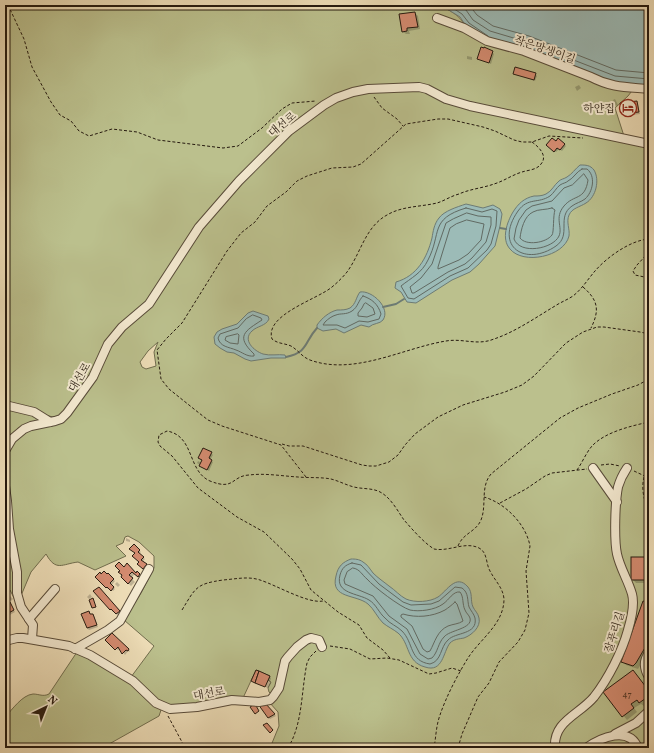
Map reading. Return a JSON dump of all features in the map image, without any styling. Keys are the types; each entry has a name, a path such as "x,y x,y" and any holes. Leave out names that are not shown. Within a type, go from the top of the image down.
{"lane":[{"name":"작은망생이길","path":"437,18 464,28 486,41 524,52 591,77 602,83 614,86 649,89"},
{"name":"대선로","path":"5,450 12,439 24,429 61,419 74,406 93,377 108,344 122,327 149,304 199,227 218,204 266,152 289,131 332,101 353,92 370,89 419,87 427,89 446,99 470,106 649,144"},
{"path":"5,405 34,412 50,422"},
{"path":"593,468 617,502"},
{"name":"잘푸리길","path":"555,748 556,736 560,727 585,706 594,696 617,660 628,630 632,610 632,594 617,554 616,540 617,502 620,481 627,468"},
{"path":"5,486 8,502 9,529 17,572 18,599 24,612 33,625 32,639"},
{"path":"75,648 112,628 120,621 149,569"},
{"path":"29,619 55,589"},
{"name":"대선로","path":"5,642 16,638 32,639 75,648 124,675 133,681 156,703 170,709 180,709 232,700 259,702 270,700 274,697 279,688 285,661 297,647 311,638 319,640 322,647"},
{"path":"649,653 645,660 645,667 649,677"},
{"path":"586,748 633,725 649,711"},
{"path":"633,725 631,731 636,744"},
{"path":"605,738 625,735 636,744"}],"path":[{"path":"8,5 24,39 32,68 51,102 60,114 71,121 79,131 89,136 112,129 137,132 158,140 223,148 238,146 262,128 282,109 292,104 314,102 325,98 332,101"},
{"path":"370,89 382,108 404,126"},
{"path":"583,138 549,136 532,142 514,140 489,129 443,118 408,123 361,164 353,167 332,168 307,176 297,181 286,192 267,206 255,222 241,233 227,251 182,323 157,350 159,374 163,383 199,413 222,426 279,444 303,446 362,465 370,466 383,464 394,459 408,440 430,422 463,405 522,386 566,344 576,336 590,329 604,327 649,334"},
{"path":"532,142 540,148 544,156 542,163 537,168 523,172 495,184 461,193 440,202 395,211 377,222 360,246 348,271 338,282 325,292 284,315 275,323 271,332 272,339 278,343 290,346 309,360 323,364 346,365 450,340 478,343 485,342 503,335 532,320 573,296 607,259 635,243 649,239"},
{"path":"641,150 649,153"},
{"path":"649,252 633,271 635,276 649,278"},
{"path":"582,287 593,298 596,307 595,317 590,329"},
{"path":"458,546 462,537 475,528 481,519 485,483 491,474 505,464 551,424 578,408 638,385 649,379"},
{"path":"576,471 591,448 602,438 611,433 649,422"},
{"path":"390,658 384,650 367,638 359,625 338,612 311,590 300,569 264,532 237,517 198,488 172,456 160,446 158,438 159,435 162,432 167,431 178,435 187,446 197,470 202,476 209,480 226,485 250,474 330,479 354,487 379,491 390,500 411,528 431,547 437,550 458,546 478,547 484,552 489,568 503,593 504,599 501,612 493,627 474,650 461,670 440,715 434,748"},
{"path":"279,444 283,446 306,478"},
{"path":"500,503 552,473 576,471 610,464 627,468 649,478"},
{"path":"645,476 642,484 644,497 649,512"},
{"path":"458,748 462,734 478,697 489,683 499,662 522,636 528,621 529,613 526,571 530,546 529,542 512,514 500,503 484,497"},
{"path":"182,610 197,588 204,583 238,578 259,580 310,600 323,601"},
{"path":"288,748 298,727 307,663 313,653 322,647 334,646 350,649 373,660 390,658 399,660 429,674 452,668 461,670"},
{"path":"163,706 182,742 183,748"}],"green space":[{"path":"5,5 437,5 460,18 466,26 635,87 615,108 624,136 467,103 434,90 383,86 321,104 210,210 154,295 124,321 79,396 56,418 5,403"},
{"path":"418,89 428,91 450,103 649,145 649,748 270,748 279,726 278,712 269,702 277,694 285,668 291,656 306,642 316,640 320,645 323,645 318,638 312,637 307,639 292,649 284,660 279,681 272,695 268,688 271,682 268,680 270,676 256,670 243,698 231,698 186,706 168,705 153,698 131,677 154,646 124,620 141,593 154,568 154,556 139,542 128,536 125,537 123,543 116,546 126,556 95,570 78,562 60,566 56,565 46,554 31,572 20,598 20,572 11,530 9,498 5,471 6,456 12,443 23,432 57,422 69,414 89,387 114,340 153,301 201,226 244,177 289,132 320,110 344,97 367,91","holes":["158,342 154,352 156,366 146,369 142,367 140,362 148,351"]},
{"path":"5,409 27,412 42,420 18,428 5,443"},
{"path":"5,498 17,604 10,590 5,593"},
{"path":"77,652 125,678 161,710 159,716 102,748 5,748 5,717 25,697 33,694 49,694"}],"water":[{"path":"437,5 649,5 649,88 613,85 486,40 466,26 460,17"},
{"path":"580,165 591,167 594,170 597,183 595,193 592,197 570,213 568,220 569,236 566,243 552,254 524,257 516,254 507,245 505,236 509,221 515,209 527,198 548,193 559,181 569,176"},
{"path":"466,204 483,208 493,205 500,209 502,214 495,246 470,272 452,280 416,303 407,302 401,292 395,288 396,282 415,271 424,259 430,245 437,220 444,213"},
{"path":"360,292 370,294 379,301 385,315 382,321 369,327 361,325 344,333 336,329 323,331 317,328 319,322 328,314 337,310 350,308"},
{"path":"253,311 268,316 269,319 266,323 254,329 249,334 248,338 250,345 263,354 285,355 286,358 271,358 251,361 234,353 227,352 215,344 214,337 217,332 237,324 248,313"},
{"path":"351,559 364,563 377,577 406,599 410,600 431,600 438,597 452,584 456,582 464,583 470,589 473,607 479,616 479,624 473,633 467,637 450,643 442,661 436,667 431,668 419,665 411,657 402,637 383,623 368,604 345,595 337,589 335,583 338,570 343,563"}],"building":[{"path":"415,12 418,27 407,28 407,31 402,32 399,14"},
{"path":"481,47 493,51 489,63 477,59"},
{"path":"515,67 536,73 534,80 513,74"},
{"path":"637,101 639,112 622,114 620,103"},
{"path":"552,138 556,141 558,138 565,144 560,150 557,148 554,152 546,145"},
{"path":"203,448 212,452 209,458 212,460 207,470 199,466 202,460 198,458"},
{"path":"134,544 140,550 138,552 144,557 141,560 147,564 143,569 137,564 139,562 132,556 135,553 129,549"},
{"path":"631,557 649,557 649,580 631,580"},
{"path":"119,562 124,567 127,563 136,573 137,571 140,574 138,577 132,572 129,575 133,578 128,584 121,577 122,575 118,572 120,571 115,566"},
{"path":"104,571 114,579 110,583 114,587 111,591 95,577 100,572 101,574"},
{"path":"99,587 120,611 116,614 111,609 110,610 93,591"},
{"path":"649,596 649,644 646,646 633,666 621,662 643,601 647,602"},
{"path":"93,598 96,607 92,608 89,600"},
{"path":"10,602 14,610 5,615 5,605"},
{"path":"89,611 90,614 93,614 97,625 87,628 81,614"},
{"path":"112,633 129,649 128,651 126,650 122,654 118,647 115,650 105,640"},
{"path":"256,670 259,671 255,683 251,681"},
{"path":"633,670 649,691 649,696 639,703 637,700 631,704 634,708 622,717 603,692"},
{"path":"259,671 270,676 265,687 255,683"},
{"path":"265,703 275,714 268,718 258,704"},
{"path":"255,704 259,711 255,714 250,707"},
{"path":"267,723 273,730 270,733 263,725"}],"waterway":[{"path":"500,228 506,229"},
{"path":"383,307 396,304 404,299"},
{"path":"286,357 299,352 317,328"}],"place":[{"name":"하얀집","path":"628,108"}]}
